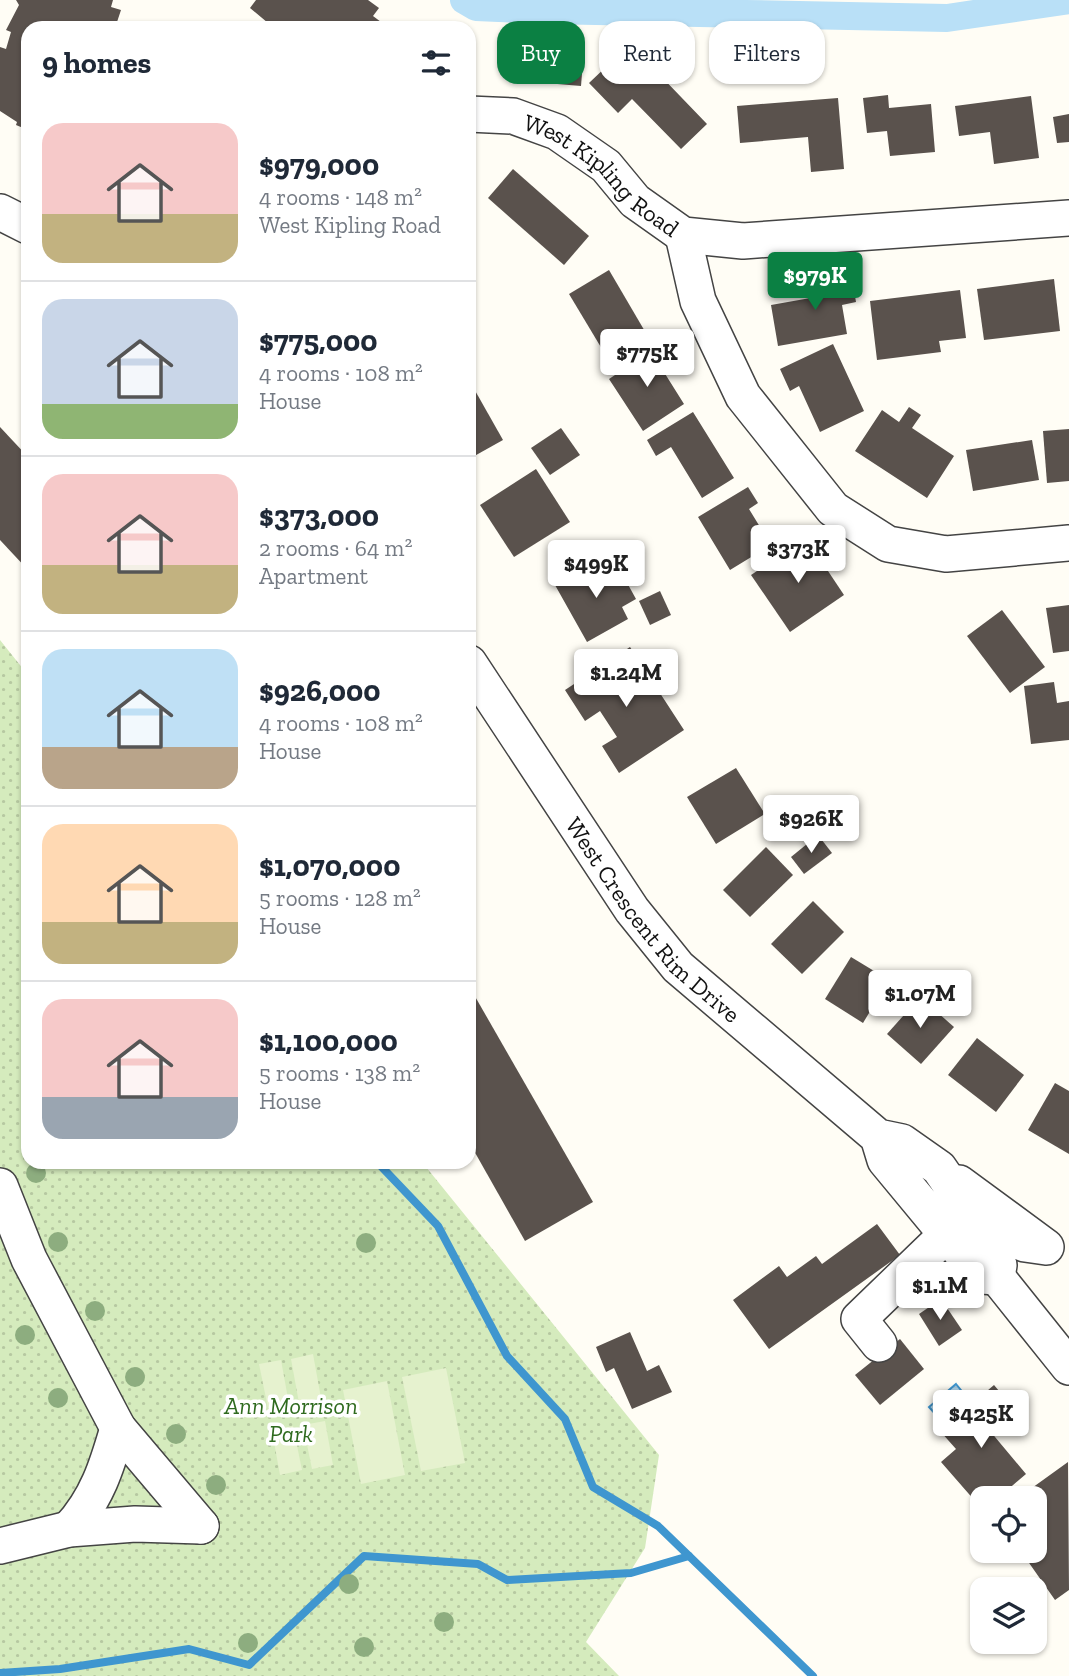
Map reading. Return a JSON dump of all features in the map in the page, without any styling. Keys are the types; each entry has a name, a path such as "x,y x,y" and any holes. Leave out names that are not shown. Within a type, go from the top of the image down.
{"street":[{"name":"West Kipling Road","path":"476,114 513,116 557,132 606,166 635,201 683,235 743,241 1069,218"},
{"path":"0,212 21,222"},
{"path":"683,235 698,300 743,396 833,509 888,544 946,554 1069,543"},
{"name":"West Crescent Rim Drive","path":"476,674 632,910 678,967 699,981 878,1138 885,1160 981,1276 1007,1290"},
{"name":"West Crescent Rim Drive","path":"878,1138 902,1142 939,1168 981,1229 999,1265 1007,1290 1069,1367"},
{"path":"939,1168 1058,1251"},
{"path":"0,1186 29,1259 118,1428 201,1525 135,1524 69,1529 0,1546"},
{"path":"921,1203 981,1229 1025,1244 1058,1251"},
{"path":"879,1344 859,1319 947,1234"},
{"path":"1007,1290 1058,1251"},
{"path":"69,1529 85,1511 95,1494 118,1428"}],"green space":[{"name":"Ann Morrison Park","path":"0,640 21,666 21,1169 428,1169 659,1455 645,1548 586,1642 619,1676 0,1676"},
{"path":"313,1354 321,1398 299,1403 291,1359"},
{"path":"281,1360 289,1404 268,1408 259,1364"},
{"path":"446,1368 465,1463 421,1471 402,1377"},
{"path":"387,1381 405,1475 361,1484 343,1390"},
{"path":"325,1421 333,1465 312,1469 303,1425"},
{"path":"293,1426 302,1470 280,1475 272,1431"}],"water":[{"path":"956,1384 964,1394 938,1417 929,1407"}],"building":[{"path":"16,0 113,0 111,7 121,10 117,21 21,21 21,127 0,111 0,47 6,49 11,32 6,30 19,5"},
{"path":"256,0 368,0 379,8 373,16 380,21 266,21 250,8"},
{"path":"599,73 599,84 668,84 707,124 681,149 632,99 618,113 589,83"},
{"path":"888,95 889,108 931,104 935,152 890,156 887,131 867,133 863,98"},
{"path":"1031,96 1039,158 994,164 990,132 959,136 955,106"},
{"path":"838,98 844,169 811,172 808,137 740,143 737,106"},
{"path":"1069,114 1069,142 1057,143 1053,117"},
{"path":"513,169 589,236 564,265 488,198"},
{"path":"609,270 650,340 611,364 569,294"},
{"path":"851,273 856,302 842,305 847,334 778,346 771,305 816,297 813,279"},
{"path":"1054,279 1060,331 984,340 977,289"},
{"path":"960,290 966,338 939,341 941,352 877,360 870,301"},
{"path":"663,343 669,353 657,361 684,404 643,431 609,379"},
{"path":"833,344 864,411 820,432 799,386 790,391 780,369"},
{"path":"476,392 503,440 476,455"},
{"path":"909,407 921,415 912,428 954,456 927,498 855,451 882,410 899,422"},
{"path":"693,412 734,478 702,498 671,447 656,456 647,440"},
{"path":"0,427 21,450 21,562 0,540"},
{"path":"561,428 580,455 550,475 531,448"},
{"path":"1069,429 1069,481 1047,483 1043,431"},
{"path":"1032,440 1039,480 973,491 966,450"},
{"path":"536,469 570,522 514,557 480,505"},
{"path":"748,487 758,503 749,509 771,545 730,570 698,517"},
{"path":"806,538 844,595 790,632 751,575"},
{"path":"597,562 605,578 620,570 636,599 622,607 628,619 587,642 555,585"},
{"path":"660,591 671,615 650,625 639,601"},
{"path":"1069,605 1069,651 1053,653 1046,608"},
{"path":"1002,610 1045,667 1010,693 967,636"},
{"path":"630,647 684,730 619,773 602,746 617,737 600,711 585,721 565,690"},
{"path":"1054,682 1057,703 1069,701 1069,740 1031,744 1024,686"},
{"path":"736,768 765,814 716,844 687,797"},
{"path":"818,835 832,853 804,874 791,857"},
{"path":"766,847 793,875 750,917 723,890"},
{"path":"813,901 844,932 802,974 771,944"},
{"path":"851,957 889,980 863,1023 825,999"},
{"path":"920,997 954,1027 921,1064 887,1034"},
{"path":"476,998 593,1202 525,1241 476,1154"},
{"path":"977,1038 1024,1075 996,1112 948,1075"},
{"path":"1055,1083 1069,1091 1069,1154 1028,1130"},
{"path":"877,1224 900,1255 769,1349 733,1300 779,1266 787,1277 816,1256 822,1264"},
{"path":"941,1299 962,1330 939,1346 919,1314"},
{"path":"630,1332 647,1371 659,1365 672,1392 632,1409 614,1368 606,1372 596,1347"},
{"path":"900,1339 924,1369 880,1405 855,1375"},
{"path":"994,1385 1010,1404 985,1425 1026,1474 1012,1486 970,1486 970,1495 941,1462 956,1449 940,1431"},
{"path":"1068,1462 1069,1590 1055,1600 1047,1589 1047,1577 1039,1577 1029,1563 1047,1563 1047,1486 1035,1486"}],"waterway":[{"path":"464,0 476,7 544,10 947,18 1069,0"},
{"path":"384,1169 438,1226 507,1356 565,1419 593,1487 658,1526 813,1676"},
{"path":"0,1673 60,1669 189,1649 249,1665 364,1556 478,1564 507,1580 631,1573 689,1556"}]}
